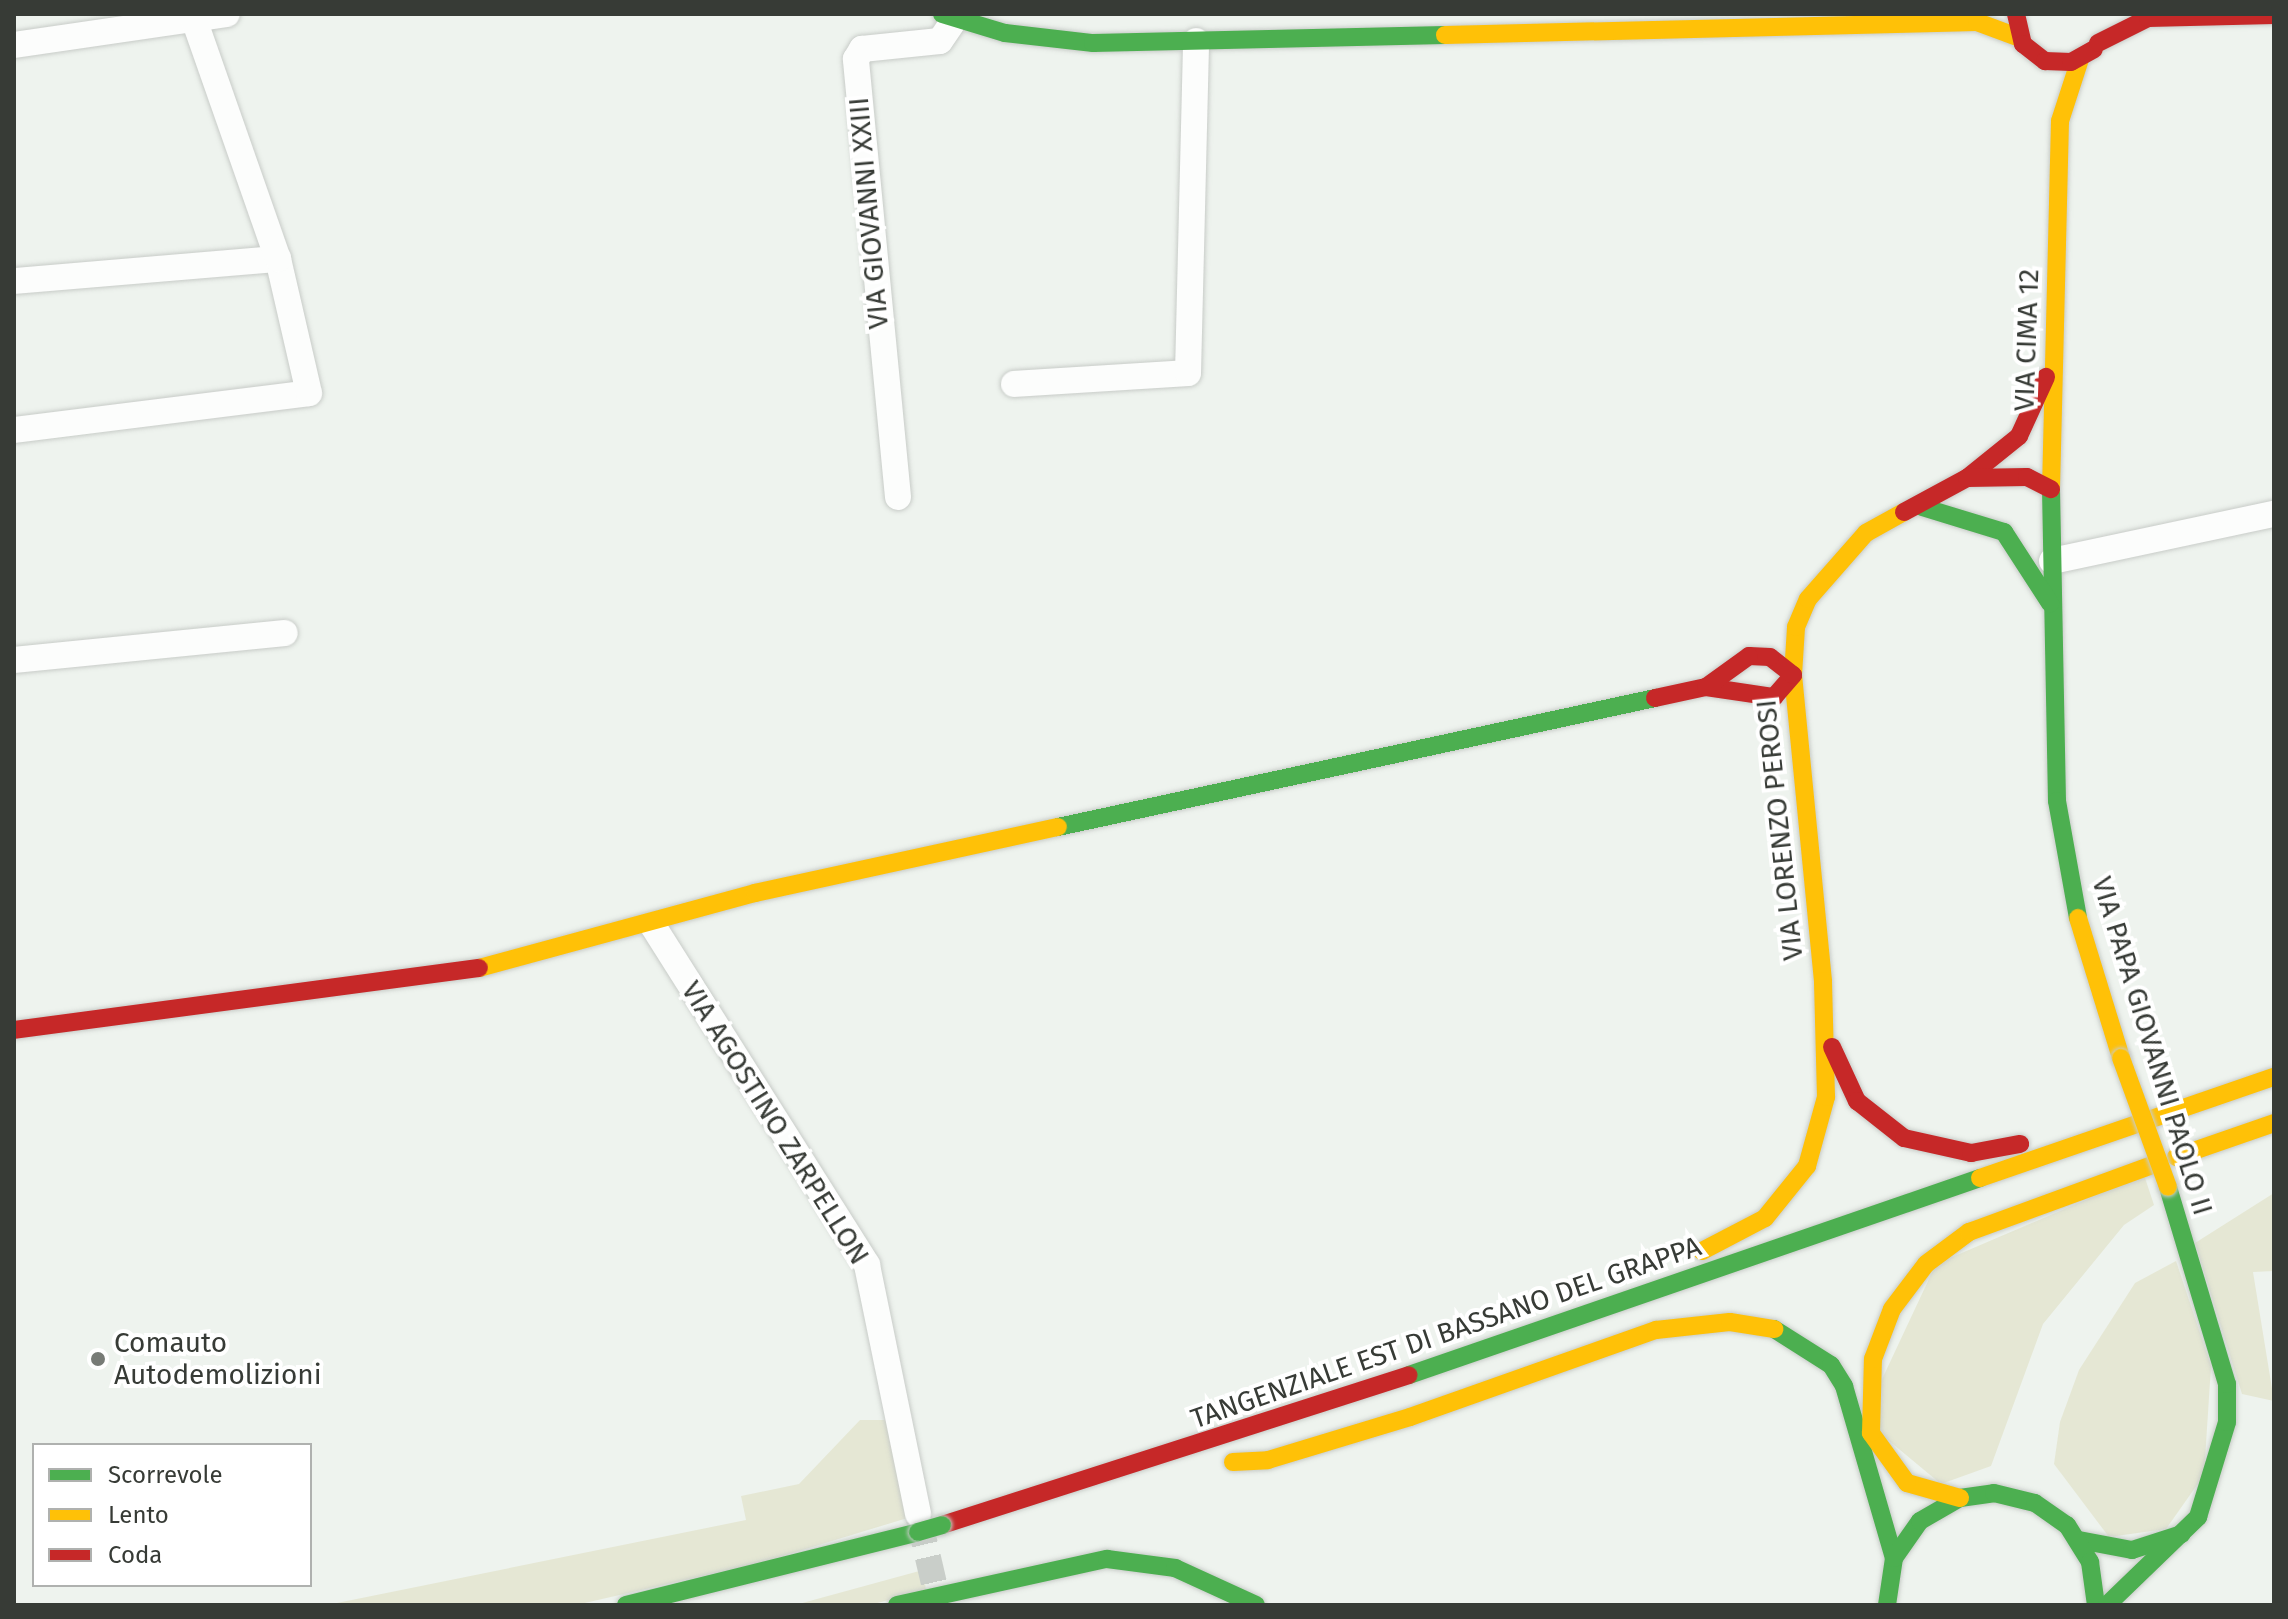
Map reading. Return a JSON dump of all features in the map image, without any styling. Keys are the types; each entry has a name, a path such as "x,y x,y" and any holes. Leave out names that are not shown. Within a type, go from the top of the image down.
{"main road":[{"path":"1977,22 2000,14"},
{"path":"2016,14 2020,38"},
{"path":"2098,43 2104,14"},
{"path":"2060,121 2080,59 2098,43 2141,16 2274,15"},
{"path":"949,17 1062,41 1196,41 1286,27 1853,19 1977,22 2020,38 2038,58 2060,121"},
{"path":"2038,58 2080,59"},
{"name":"VIA CIMA 12","path":"2052,561 2060,121"},
{"path":"1793,675 1796,627 1818,582 1866,533 1922,507 1967,478 2019,436 2054,357"},
{"path":"1967,478 2027,477 2051,489"},
{"path":"2031,499 2051,489"},
{"path":"1922,507 1984,502"},
{"path":"1922,507 2004,532 2050,604"},
{"name":"VIA PAPA GIOVANNI PAOLO II","path":"2052,561 2050,604 2062,828 2072,897 2121,1058 2168,1187 2227,1384 2216,1472 2185,1533 2107,1605"},
{"path":"14,1030 446,975 653,926 755,893 1706,687 1749,656 1770,657 1793,675"},
{"name":"VIA LORENZO PEROSI","path":"1706,687 1774,697 1793,675"},
{"name":"VIA LORENZO PEROSI","path":"1793,675 1823,981"},
{"path":"1823,981 1847,1086 1872,1116 1912,1141 1990,1153 2129,1107"},
{"path":"1452,1337 1722,1244 1765,1218 1807,1166 1818,1134 1826,1097 1823,981"},
{"path":"2155,1097 2274,1056"},
{"name":"TANGENZIALE EST DI BASSANO DEL GRAPPA","path":"626,1605 926,1524 1329,1403 2274,1077"},
{"path":"1951,1217 2274,1105"},
{"path":"2176,1157 2274,1123"},
{"path":"1960,1498 1907,1483 1871,1433 1873,1359 1892,1309 1926,1264 1969,1232 2149,1166"},
{"name":"TANGENZIALE EST DI BASSANO DEL GRAPPA","path":"1206,1471 1719,1300"},
{"path":"1233,1462 1268,1460 1410,1417 1656,1330 1730,1322 1776,1329 1831,1365 1844,1386 1894,1558 1887,1605"},
{"path":"1329,1403 1407,1352"},
{"path":"1894,1558 1920,1521 1960,1498 1994,1493 2035,1503 2079,1540 2132,1550 2185,1533"},
{"path":"2079,1540 2096,1605"},
{"path":"897,1605 1041,1568 1107,1559 1191,1572 1256,1605"},
{"path":"715,1605 745,1598"}],"street":[{"path":"14,45 193,16 227,14"},
{"path":"14,430 309,393 278,259 193,16"},
{"name":"VIA GIOVANNI XXIII","path":"898,497 856,59 862,49 940,41 949,17"},
{"path":"1014,384 1188,373 1196,41"},
{"path":"14,281 278,259"},
{"path":"2052,561 2274,514"},
{"path":"14,660 285,633"},
{"name":"VIA AGOSTINO ZARPELLON","path":"653,926 867,1265 926,1524"}],"green space":[{"path":"2144,1175 2154,1205 2124,1225 2043,1324 1991,1466 1941,1484 1870,1425 1869,1407 1936,1264"},
{"path":"2274,1193 2274,1271 2253,1272 2274,1401 2242,1394 2195,1243"},
{"path":"2176,1261 2211,1366 2204,1475 2166,1529 2109,1537 2054,1464 2060,1422 2079,1370 2135,1283"},
{"path":"860,1420 898,1420 914,1516 763,1562 576,1605 327,1605 746,1520 741,1496 799,1484"},
{"path":"923,1570 926,1590 870,1605 795,1605"}],"tunnel":[{"path":"919,1519 939,1605"}],"traffic: fast":[{"path":"942,14 1005,33 1093,43 1445,35"},
{"path":"2051,489 2057,801 2078,918"},
{"path":"1922,507 2004,532 2050,603"},
{"path":"1058,827 1655,698"},
{"path":"1409,1375 1980,1178"},
{"path":"2107,1605 2198,1517 2227,1422 2227,1384 2168,1187"},
{"path":"1774,1329 1831,1365 1844,1386 1894,1558"},
{"path":"1887,1605 1894,1558 1920,1521 1960,1498 1994,1493 2035,1503 2067,1525 2090,1562 2096,1605"},
{"path":"918,1532 942,1525"},
{"path":"626,1605 918,1532"},
{"path":"2079,1540 2132,1550 2182,1534"},
{"path":"897,1605 1107,1559 1175,1568 1256,1605"}],"traffic: slow":[{"path":"1445,35 1977,22 2020,38"},
{"path":"2051,489 2060,121 2080,59"},
{"path":"1823,981 1793,675 1796,627 1808,599 1866,533 1904,512"},
{"path":"479,968 755,893 1058,827"},
{"path":"2078,918 2121,1058"},
{"path":"1702,1251 1765,1218 1807,1166 1826,1097 1823,981"},
{"path":"2121,1058 2168,1187"},
{"path":"1980,1178 2274,1077"},
{"path":"2176,1157 2274,1123"},
{"path":"1960,1498 1907,1483 1871,1433 1873,1359 1892,1309 1926,1264 1969,1232 2149,1166"},
{"path":"1233,1462 1268,1460 1410,1417 1656,1330 1730,1322 1774,1329"}],"traffic: jam":[{"path":"2016,14 2023,44 2045,61 2071,62 2094,49"},
{"path":"2098,43 2148,18 2274,15"},
{"path":"1967,478 2019,436 2046,377"},
{"path":"1904,512 1967,478 2027,477 2051,489"},
{"path":"1655,698 1706,687 1774,697 1793,675 1770,657 1749,656 1706,687"},
{"path":"14,1030 479,968"},
{"path":"1832,1047 1857,1101 1904,1138 1971,1153 2020,1144"},
{"path":"942,1525 1409,1375"}],"place":[{"name":"Comauto Autodemolizioni","path":"98,1359"}]}
